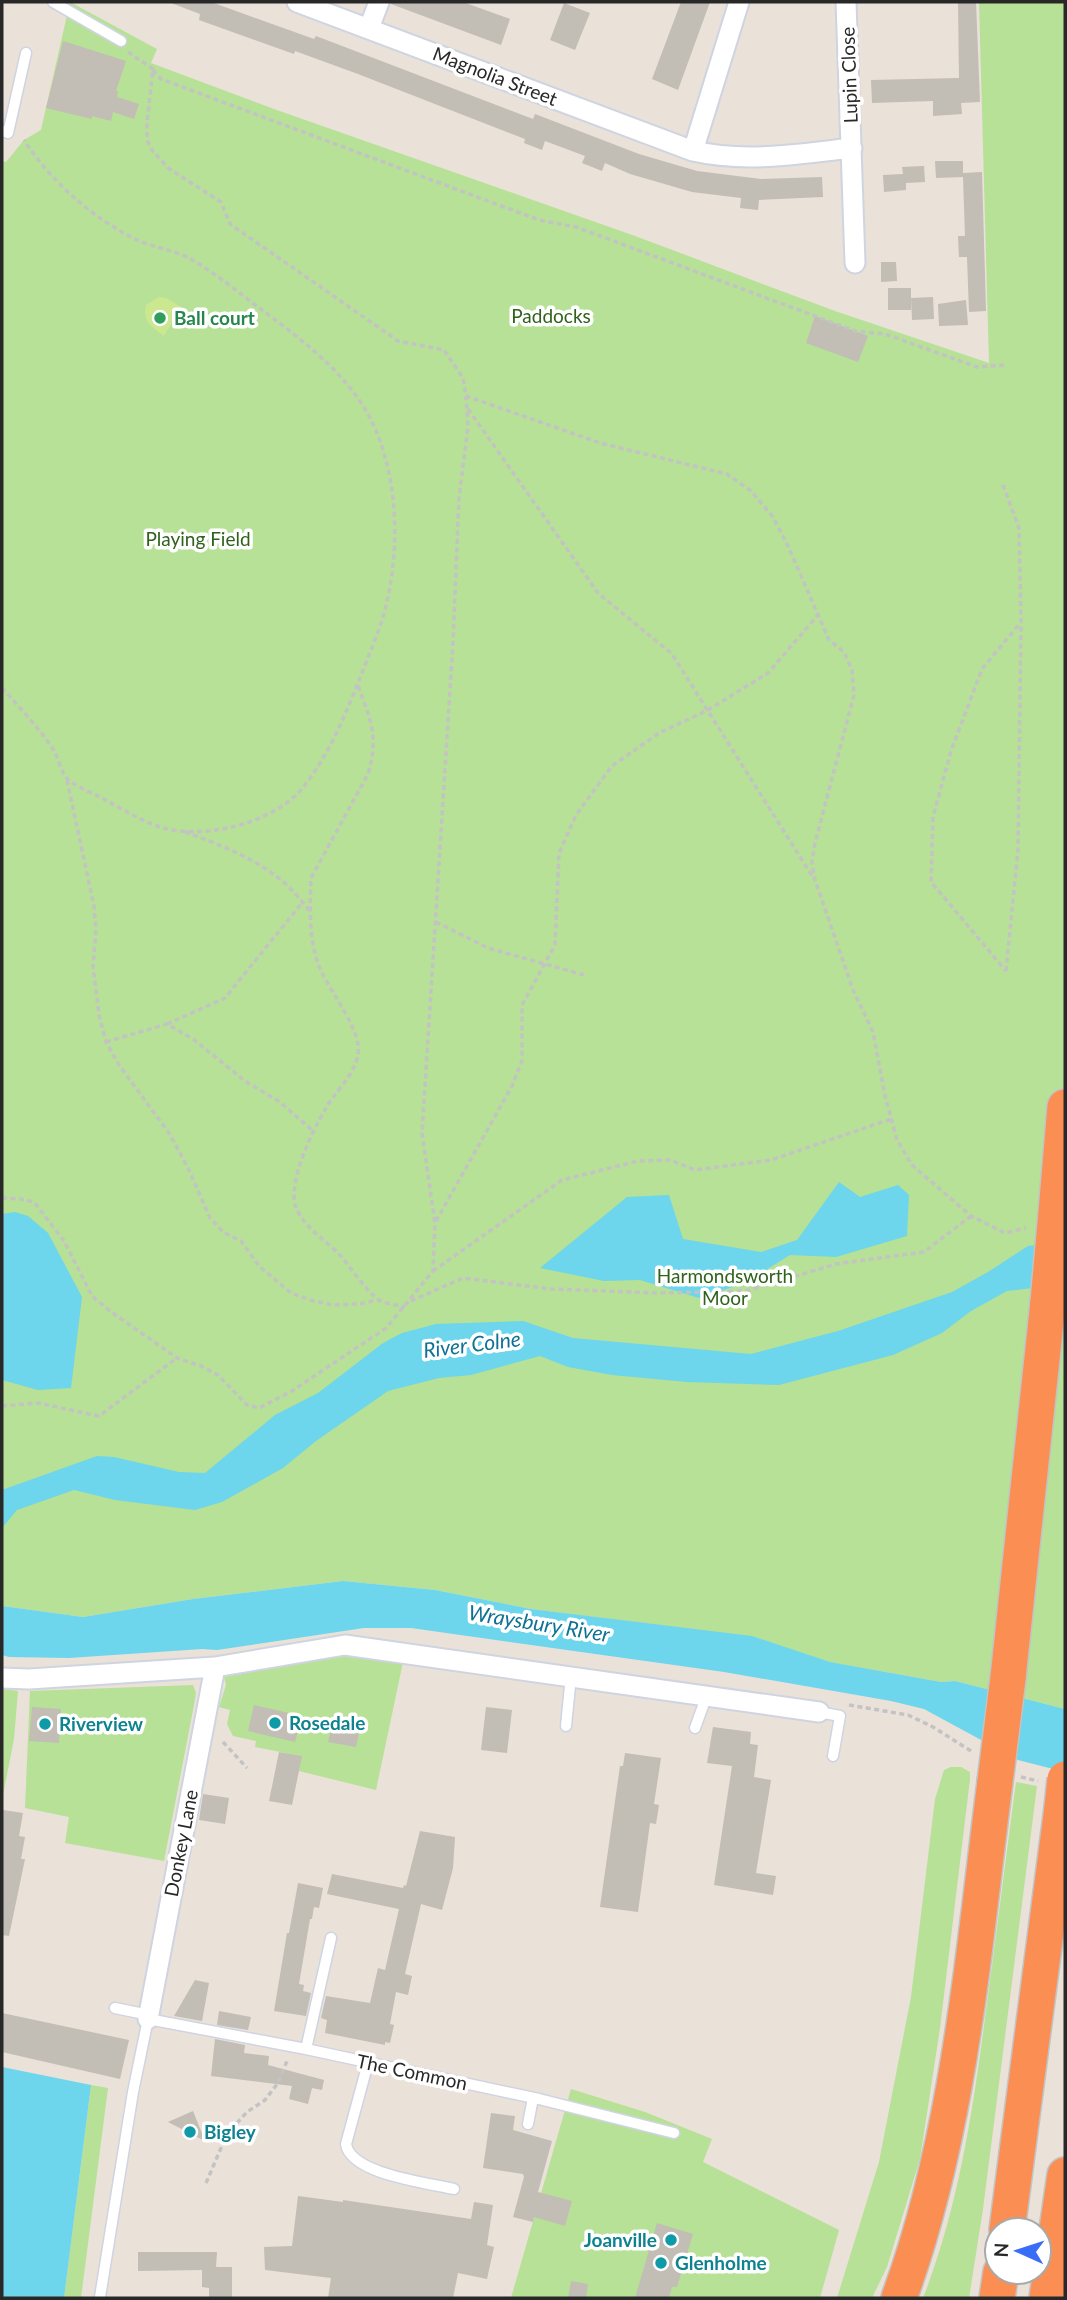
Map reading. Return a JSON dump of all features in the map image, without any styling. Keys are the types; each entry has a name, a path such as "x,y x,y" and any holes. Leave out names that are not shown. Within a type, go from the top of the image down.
{"highway":[{"path":"899,2298 920,2237 942,2149 1005,1778 1009,1678 1048,1302 1065,1107"},
{"path":"1009,2216 1057,1790"},
{"path":"1047,2298 1065,2175"}],"street":[{"name":"Magnolia Street","path":"297,2 693,151 727,157 763,158 852,148"},
{"path":"369,28 379,2"},
{"path":"693,151 739,2"},
{"name":"Lupin Close","path":"846,2 855,263"},
{"path":"2,1678 215,1667 345,1645 819,1712"},
{"name":"Donkey Lane","path":"148,2017 215,1667"}],"lane":[{"path":"53,2 121,41"},
{"path":"2,131 8,133 26,53"},
{"path":"566,1726 571,1676"},
{"path":"695,1728 707,1695"},
{"path":"819,1712 840,1716 833,1756"},
{"path":"306,2049 331,1938"},
{"name":"The Common","path":"115,2008 533,2098 674,2133"},
{"path":"100,2297 133,2091 148,2017"},
{"path":"369,2063 346,2144 347,2151 356,2161 377,2171 454,2189"},
{"path":"528,2124 533,2098"}],"path":[{"path":"128,52 153,69 161,79 539,220 576,227 855,331 885,334 977,367 1006,365"},
{"path":"153,69 147,123 148,140 152,150 168,168 221,202 230,224 398,341 444,350 463,378 468,427 459,497 453,643 422,1133 435,1223 433,1272"},
{"path":"24,140 42,167 92,212 132,238 190,259 290,331 341,378 370,420 386,461 395,518 386,607 357,684 324,755 289,801 270,814 253,822 212,830 181,831"},
{"path":"466,396 600,443 727,474 751,491 773,517 829,640 844,652 852,670 854,695 814,843 812,862 815,880 853,990 873,1032 891,1119 898,1140 912,1165 971,1216 1005,1233"},
{"path":"467,407 598,593 672,654 815,880"},
{"path":"1003,485 1020,528 1021,622 1018,850 1006,971 931,882 933,817 951,751 982,670 1021,622"},
{"path":"435,1223 512,1086 522,1061 522,1005 555,944 559,852 576,815 612,766 659,733 708,710 768,673 818,615"},
{"path":"357,684 372,727 375,742 373,757 368,774 311,878 311,912 312,950 358,1043 358,1057 350,1075 330,1101 313,1131 297,1174 295,1207 307,1227 339,1254 378,1300"},
{"path":"2,688 53,749 67,780 94,906 96,930 93,966 99,1016 106,1042 119,1065 169,1133 210,1218 223,1232 241,1241 259,1266 291,1293 333,1305 378,1300 405,1307"},
{"path":"67,780 158,826 181,831 219,846 264,868 288,886 311,912"},
{"path":"106,1042 167,1024 225,998 303,903"},
{"path":"436,922 488,948 584,975"},
{"path":"167,1024 193,1039 245,1082 280,1102 313,1131"},
{"path":"2,1198 34,1202 64,1241 92,1296 110,1311 177,1358 218,1375 247,1405 259,1408 292,1391 386,1328 433,1272 562,1180 638,1161 670,1160 695,1170 771,1160 891,1119"},
{"path":"409,1302 463,1278 551,1290 658,1293 746,1291 836,1264 924,1252 971,1216"},
{"path":"2,1406 38,1404 99,1416 177,1358"},
{"path":"819,1712 831,1703 908,1715 933,1727 974,1754"},
{"path":"223,1742 247,1768"},
{"path":"1005,1778 1057,1790"},
{"path":"206,2183 227,2134 247,2112 265,2100 278,2082 288,2059 290,2046"}],"green space":[{"name":"Harmondsworth Moor","path":"70,2 157,49 151,63 635,236 835,311 989,363 979,2 1065,2 1065,1709 955,1681 941,1682 829,1662 754,1637 531,1609 435,1590 343,1581 193,1599 83,1617 2,1606 2,161 6,162 24,140 41,130"},
{"name":"Ball court","path":"159,297 181,307 164,336 152,326 145,315 146,305"},
{"path":"344,1655 403,1662 376,1790 299,1771 301,1756 255,1747 256,1741 233,1736 227,1724 230,1710 219,1707 226,1685 224,1677"},
{"path":"193,1685 196,1693 164,1861 65,1843 69,1817 25,1808 30,1691"},
{"path":"2,1689 18,1691 14,1739 2,1800"},
{"path":"961,1767 970,1772 970,1779 940,2028 920,2159 887,2267 872,2298 837,2298 879,2162 911,1997 935,1799 944,1770"},
{"path":"1016,1782 1037,1786 983,2209 969,2298 923,2298 947,2226 971,2116"},
{"path":"91,2085 108,2088 81,2298 64,2298"},
{"path":"571,2089 645,2112 712,2139 703,2162 839,2230 820,2298 511,2298"}],"water":[{"path":"839,1182 860,1197 898,1185 909,1195 907,1236 836,1257 790,1255 745,1283 699,1298 640,1280 604,1281 540,1268 627,1197 669,1195 683,1239 761,1252 797,1240"},
{"path":"15,1212 28,1216 48,1233 82,1297 71,1388 38,1390 2,1380 2,1214"},
{"name":"River Colne","path":"1065,1242 1065,1284 1007,1291 971,1311 942,1333 893,1355 779,1385 687,1382 612,1375 568,1367 540,1356 471,1375 439,1378 388,1391 316,1441 283,1468 222,1502 195,1510 115,1500 74,1490 17,1510 2,1528 2,1490 97,1456 114,1457 179,1472 205,1473 275,1415 318,1393 383,1343 402,1333 436,1324 523,1321 573,1338 751,1354 838,1331 952,1292 1028,1246"},
{"name":"Wraysbury River","path":"343,1581 435,1590 531,1609 752,1636 830,1662 941,1682 955,1681 1065,1709 1065,1772 1018,1760 924,1709 891,1701 724,1672 411,1628 364,1628 217,1650 69,1658 2,1655 2,1606 83,1617 193,1599"},
{"path":"2,2067 91,2085 64,2298 2,2298"}],"building":[{"path":"171,2 211,2 314,39 316,36 533,119 535,114 639,154 697,171 761,179 822,177 823,197 759,200 758,210 740,208 741,198 692,192 630,174 605,163 602,171 582,163 585,156 545,141 542,150 524,143 525,139 358,74 199,20 200,14"},
{"path":"391,2 463,2 510,19 501,45"},
{"path":"681,2 710,2 678,90 652,79"},
{"path":"958,2 976,2 980,102 961,103 962,114 933,116 933,101 872,103 871,80 959,78"},
{"path":"564,3 590,13 575,50 550,40"},
{"path":"63,41 126,61 116,91 117,97 139,104 134,119 113,112 111,121 92,116 92,119 46,108"},
{"path":"935,161 963,161 963,173 982,172 986,311 969,312 967,257 959,257 958,236 965,236 963,177 936,178"},
{"path":"924,166 925,182 906,183 906,190 884,192 883,175 903,174 902,167"},
{"path":"881,262 896,262 897,281 881,282"},
{"path":"888,288 911,288 911,310 888,310"},
{"path":"933,297 934,319 912,320 911,298"},
{"path":"966,300 968,325 939,326 938,304"},
{"path":"815,316 868,336 858,362 806,343"},
{"name":"Rosedale","path":"254,1705 302,1716 295,1742 248,1731"},
{"name":"Riverview","path":"32,1707 61,1709 59,1743 29,1741"},
{"path":"486,1707 512,1710 507,1753 481,1750"},
{"path":"334,1717 361,1723 356,1747 328,1742"},
{"path":"713,1727 751,1732 750,1744 758,1745 754,1777 771,1780 756,1873 776,1876 773,1895 714,1885 732,1766 707,1763"},
{"path":"279,1752 302,1756 292,1805 269,1801"},
{"path":"625,1753 661,1758 654,1804 659,1805 656,1824 650,1823 638,1912 600,1907 620,1766 623,1766"},
{"path":"203,1794 229,1798 225,1824 199,1820"},
{"path":"3,1810 23,1813 19,1836 25,1837 21,1859 25,1859 9,1936 2,1935"},
{"path":"420,1831 455,1837 453,1868 442,1910 421,1904 405,1974 412,1976 408,1995 396,1992 390,2024 394,2025 390,2043 385,2042 385,2045 325,2033 327,2020 321,2018 326,1996 370,2003 378,1968 385,1970 399,1909 327,1894 332,1874 403,1888 406,1886"},
{"path":"298,1883 323,1888 319,1908 314,1907 310,1919 299,1984 304,1985 303,1991 311,1993 306,2016 274,2011"},
{"path":"195,1980 209,1983 202,2021 174,2016"},
{"path":"219,2011 251,2017 248,2030 217,2025"},
{"path":"2,2013 129,2040 120,2079 2,2052"},
{"path":"215,2039 245,2045 244,2053 269,2056 268,2065 324,2080 322,2090 312,2088 308,2104 289,2099 292,2086 211,2076"},
{"path":"193,2111 205,2141 168,2122"},
{"path":"491,2113 515,2116 513,2130 552,2141 538,2192 572,2201 565,2226 534,2217 533,2222 513,2217 523,2174 483,2168"},
{"path":"298,2196 471,2219 474,2202 493,2205 487,2245 494,2247 487,2279 458,2273 453,2298 328,2298 331,2278 265,2270 264,2247 292,2246"},
{"path":"657,2223 693,2234 677,2287 672,2287 669,2298 635,2298"},
{"path":"138,2252 217,2252 216,2267 232,2267 232,2298 209,2298 209,2288 202,2287 202,2270 138,2271"},
{"path":"571,2281 588,2284 586,2298 568,2298"}],"place":[{"name":"Ball court","path":"160,318"},
{"name":"Rosedale","path":"275,1723"},
{"name":"Riverview","path":"45,1724"},
{"name":"Bigley","path":"190,2132"},
{"name":"Joanville","path":"671,2240"},
{"name":"Glenholme","path":"661,2263"}],"park label":[{"name":"Paddocks","path":"551,316"},
{"name":"Playing Field","path":"198,539"}]}
